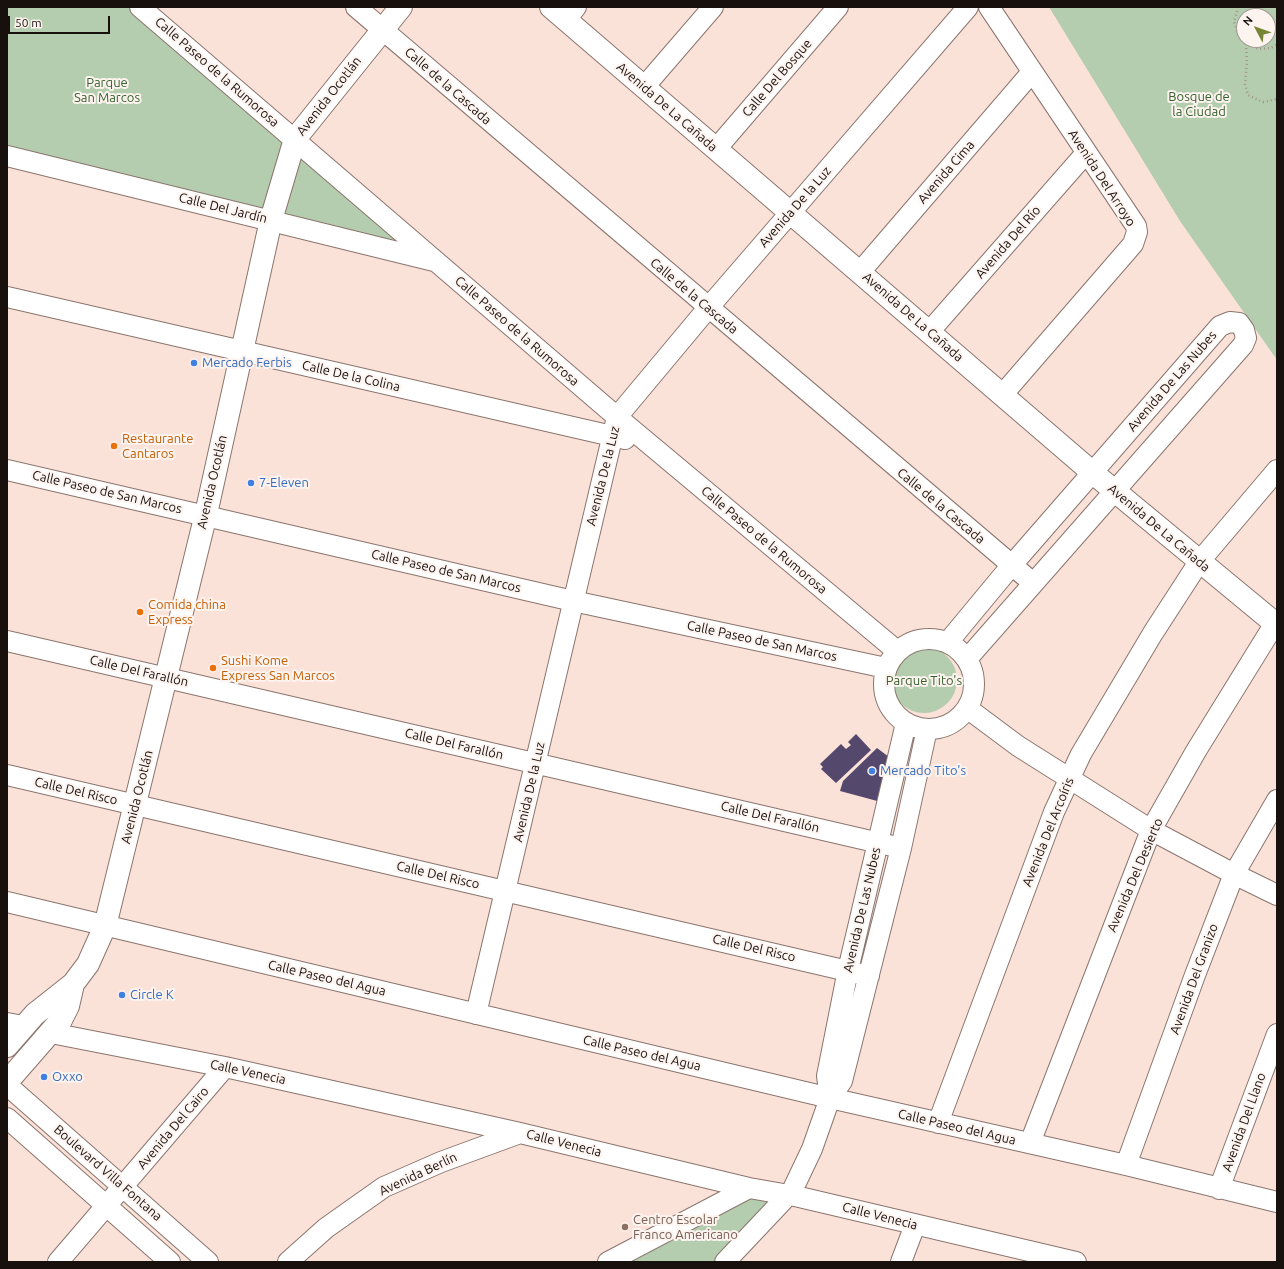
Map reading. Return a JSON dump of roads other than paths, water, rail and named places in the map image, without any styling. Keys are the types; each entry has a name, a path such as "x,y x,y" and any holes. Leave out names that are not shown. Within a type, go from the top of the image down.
{"main road":[{"name":"Avenida Ocotlán","path":"7,1046 15,1024 73,984 88,964 105,926 206,514 271,220 295,139 401,7"},
{"name":"Avenida De La Cañada","path":"564,11 644,87 789,213 1003,394 1093,473 1276,623"},
{"name":"Avenida Ocotlán","path":"7,1083 61,1020 68,1006 73,984"}],"street":[{"name":"Calle Paseo de la Rumorosa","path":"140,7 438,262 617,418 897,651"},
{"name":"Calle de la Cascada","path":"356,7 1011,566 1033,583"},
{"path":"644,87 713,7"},
{"name":"Calle Del Bosque","path":"716,149 838,7"},
{"name":"Avenida De la Luz","path":"476,1014 617,418 789,213 968,7"},
{"name":"Avenida Del Arroyo","path":"989,7 1136,226 1136,239 1003,394"},
{"name":"Avenida Cima","path":"860,272 1032,72"},
{"name":"Avenida Del Río","path":"929,332 1086,153"},
{"name":"Calle Del Jardín","path":"7,156 438,262"},
{"name":"Calle De la Colina","path":"7,297 613,437 649,444"},
{"name":"Avenida De Las Nubes","path":"948,642 1011,566 1220,326 1230,322 1239,323 1244,330 1246,338 1243,345 967,658"},
{"name":"Calle Paseo de San Marcos","path":"7,470 206,514 573,601 886,668"},
{"name":"Avenida Del Arcoíris","path":"938,1123 1030,874 1068,779 1118,691 1200,562 1277,470"},
{"name":"Avenida Del Desierto","path":"1030,1143 1151,830 1196,751 1276,623"},
{"path":"930,638 948,642 959,649 967,658 973,675 973,692 967,708 956,720 943,727 927,729 916,728 906,723 894,713 886,699 883,683 886,668 897,651 912,641 930,638"},
{"name":"Calle Del Farallón","path":"7,641 901,848"},
{"path":"967,708 1018,746 1068,779 1151,830 1277,895"},
{"name":"Avenida De Las Nubes","path":"830,1098 827,1076 848,970 906,723"},
{"name":"Avenida De Las Nubes","path":"725,1262 789,1195 806,1161 830,1098 842,1081 901,848 927,729"},
{"name":"Calle Del Risco","path":"7,775 869,976"},
{"name":"Avenida Del Granizo","path":"1126,1165 1202,955 1234,874 1277,800"},
{"name":"Calle Paseo del Agua","path":"7,902 830,1098 1126,1165 1277,1202"},
{"name":"Calle Venecia","path":"51,1032 225,1067 520,1132 749,1188 789,1195 1071,1261"},
{"name":"Avenida Del Llano","path":"1219,1188 1277,1034"},
{"name":"Avenida Del Cairo","path":"58,1262 225,1067"},
{"name":"Boulevard Villa Fontana","path":"7,1083 208,1262"},
{"name":"Boulevard Villa Fontana","path":"7,1118 170,1262"},
{"name":"Avenida Berlín","path":"288,1262 326,1228 384,1188 441,1162 520,1132"},
{"path":"608,1262 749,1188"},
{"path":"901,1262 915,1225"}],"place":[{"name":"Mercado Ferbis","path":"194,363"},
{"name":"Restaurante Cantaros","path":"114,446"},
{"name":"7-Eleven","path":"251,483"},
{"name":"Comida china Express","path":"140,612"},
{"name":"Sushi Kome Express San Marcos","path":"213,668"},
{"name":"Mercado Tito's","path":"872,771"},
{"name":"Circle K","path":"122,995"},
{"name":"Oxxo","path":"44,1077"},
{"name":"Centro Escolar Franco Americano","path":"625,1227"}],"park label":[{"name":"Parque San Marcos","path":"107,90"},
{"name":"Bosque de la Ciudad","path":"1199,104"},
{"name":"Parque Tito's","path":"924,681"}]}
